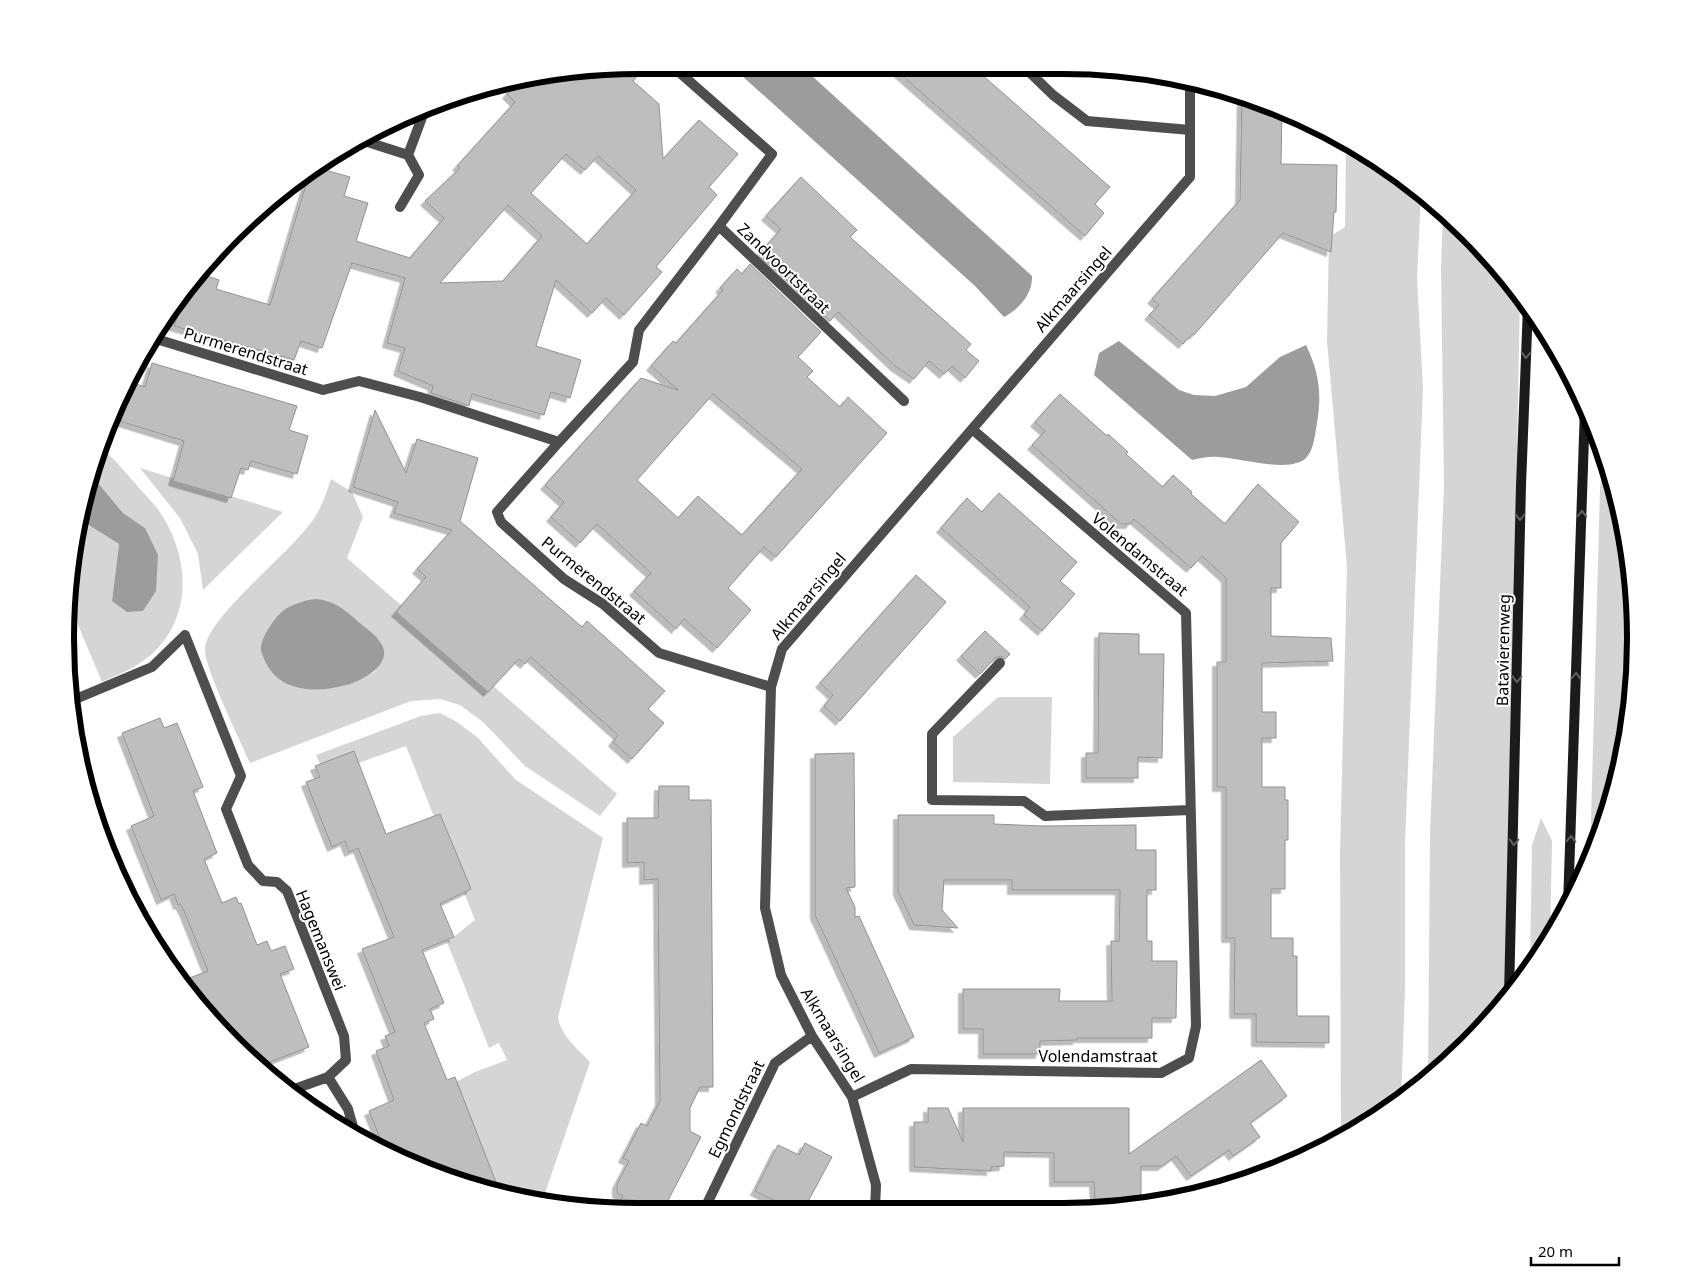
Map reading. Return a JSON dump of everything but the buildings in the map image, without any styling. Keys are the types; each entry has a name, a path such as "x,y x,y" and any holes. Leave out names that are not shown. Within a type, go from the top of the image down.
{"main road":[{"name":"Batavierenweg","path":"1509,984 1515,818 1521,485 1528,319"},
{"path":"1569,889 1584,423"}],"street":[{"name":"Zandvoortstraat","path":"681,74 772,154 719,226 904,401"},
{"path":"1031,74 1053,95 1087,121 1190,130"},
{"name":"Alkmaarsingel","path":"875,1203 876,1184 852,1097 812,1036 781,975 765,908 771,687 782,649 1190,177 1190,89"},
{"path":"408,155 422,117"},
{"path":"369,142 408,155 419,175 400,207"},
{"name":"Purmerendstraat","path":"719,226 639,330 633,362 497,512 501,522 564,579 603,604 659,653 771,687"},
{"name":"Purmerendstraat","path":"159,340 323,390 359,381 420,397 559,442"},
{"name":"Volendamstraat","path":"852,1097 911,1069 1161,1073 1189,1058 1196,1026 1186,613 972,429"},
{"name":"Hagemanswei","path":"78,698 152,667 185,635 241,776 226,809 248,865 263,881 277,882 287,891 344,1036 346,1060 328,1077 296,1088"},
{"path":"1000,663 932,734 932,800 1024,801 1045,816 1190,810"},
{"name":"Egmondstraat","path":"707,1203 775,1063 812,1036"},
{"path":"328,1077 348,1109 353,1126"}],"shaded area":[{"path":"740,74 810,74 1032,276 1028,295 1015,310 1004,317 975,286"},
{"path":"1346,150 1421,202 1417,279 1423,388 1405,844 1405,990 1401,1090 1341,1130 1340,854 1347,567 1327,341 1329,237 1345,227"},
{"path":"1443,221 1487,266 1520,307 1507,987 1462,1038 1428,1069 1430,834 1444,486 1441,267"},
{"path":"1119,341 1179,390 1194,395 1215,396 1246,387 1280,357 1306,345 1317,374 1319,392 1315,437 1308,456 1297,463 1287,465 1263,464 1216,457 1192,460 1094,375 1099,353"},
{"path":"106,452 115,460 157,508 168,525 181,563 183,582 181,602 166,638 152,654 128,670 102,682 75,617 79,565 86,523 119,544 112,601 145,528 123,513 96,481"},
{"path":"140,468 283,512 203,590 198,554 180,518"},
{"path":"1602,473 1616,528 1622,565 1626,602 1626,675 1616,749 1608,785 1591,837"},
{"path":"331,479 352,492 363,517 347,558 617,794 600,816 525,766 483,722 460,705 440,699 411,701 250,763 216,687 206,658 205,649 209,635 220,619 306,529 325,497","holes":["377,670 340,686 300,689"]},
{"path":"96,481 123,513 145,528 158,555 156,591 143,611 127,612 112,601 119,544 86,523"},
{"path":"316,599 340,607 378,639 384,650 384,657 375,670 353,683 324,689 301,688 291,685 273,673 266,663 261,649 263,639 269,628 284,610 299,603"},
{"path":"998,697 1052,697 1050,784 953,782 953,737"},
{"path":"440,713 457,722 477,737 516,780 603,838 558,1017 559,1024 566,1036 590,1062 544,1195 489,1183 448,1086 475,1072 507,1060 499,1043 489,1048 447,942 475,920 406,746 325,775 316,755 421,716"},
{"path":"1541,818 1552,841 1550,924 1530,955 1532,845"}]}
